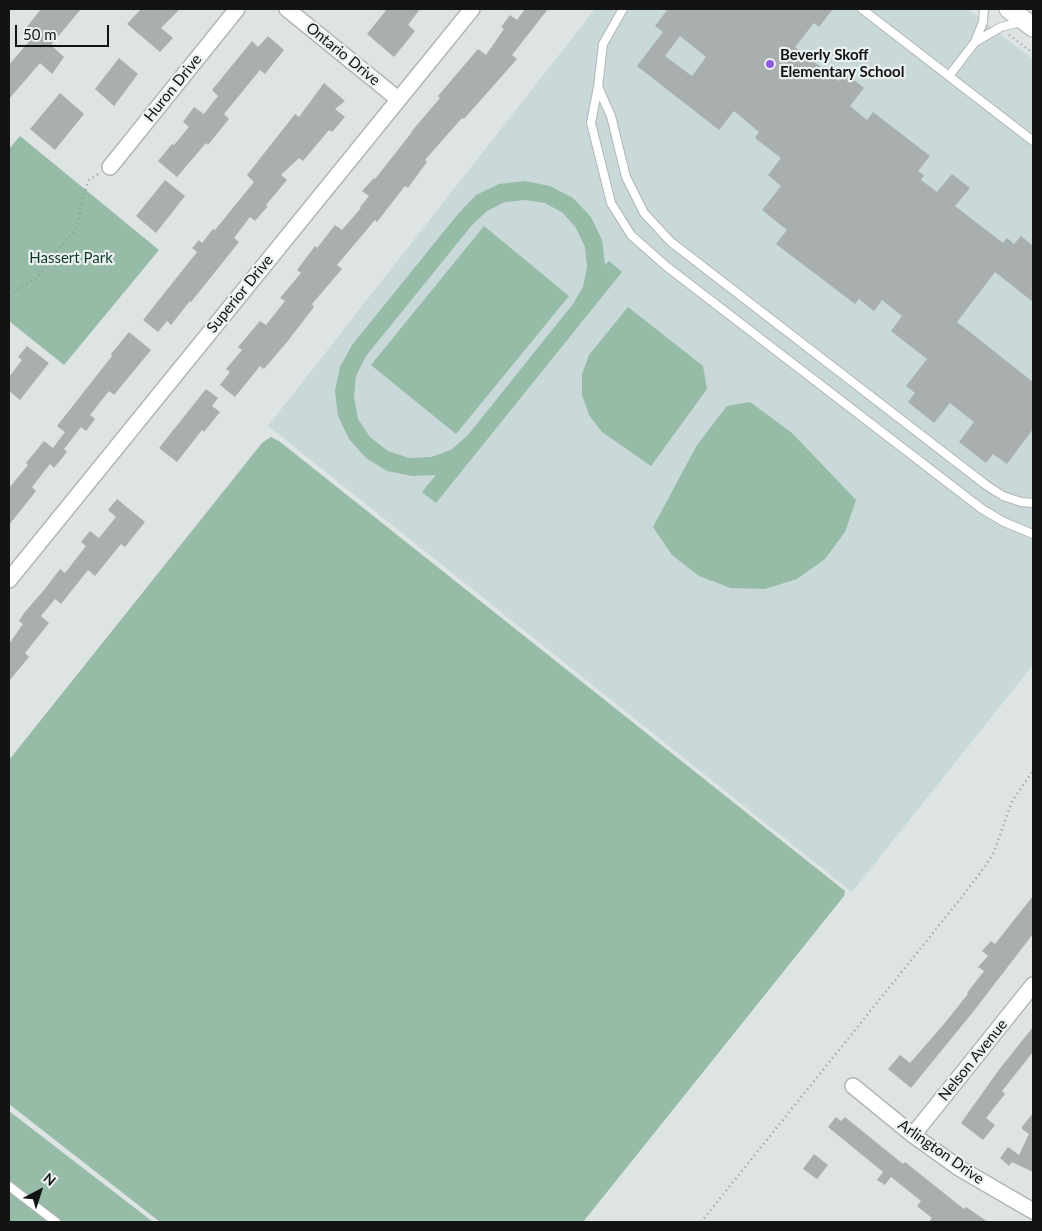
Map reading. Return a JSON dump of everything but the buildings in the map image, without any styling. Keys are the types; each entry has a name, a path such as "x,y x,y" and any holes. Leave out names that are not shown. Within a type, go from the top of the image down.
{"street":[{"name":"Huron Drive","path":"110,167 237,9"},
{"name":"Ontario Drive","path":"287,9 398,99"},
{"name":"Superior Drive","path":"9,580 472,9"},
{"path":"1009,9 1032,26"},
{"name":"Nelson Avenue","path":"913,1135 1033,985"},
{"name":"Arlington Drive","path":"853,1086 913,1135 959,1168 1033,1211"}],"lane":[{"path":"623,9 603,44 598,88 590,123 612,203 631,235 666,266 982,508 1004,522 1033,534"},
{"path":"862,9 1033,141"},
{"path":"949,76 975,42 983,22 984,9"},
{"path":"975,42 1001,27 1017,23 1032,26"},
{"path":"598,88 611,116 626,178 644,213 671,242 986,485 1003,496 1021,502 1033,503"},
{"path":"9,1186 56,1222"}],"path":[{"path":"9,294 36,278 54,253 72,234 78,222 82,199 89,180 110,167"},
{"path":"701,1222 986,865 994,852 1012,801 1033,771"}],"shaded area":[{"path":"595,9 968,9 1033,59 1033,665 852,892 268,426"}],"green space":[{"name":"Hassert Park","path":"20,136 159,250 64,365 9,321 9,149"},
{"path":"525,181 550,186 573,198 591,217 602,240 605,265 609,261 622,272 436,503 422,492 436,475 412,476 387,471 366,458 349,439 338,416 335,391 340,367 352,345 458,214 476,195 499,184","holes":["525,200 545,203 563,213 576,228 585,247 587,267 583,287 573,304 468,435 451,450 431,457 409,458 388,451 370,437 358,419 354,397 356,376 366,356 472,225 487,211 505,202"]},
{"path":"484,226 569,296 456,434 371,365"},
{"path":"628,307 703,366 707,389 651,466 602,432 589,415 582,395 582,374 589,355"},
{"path":"750,402 792,433 856,500 845,532 825,559 797,579 765,589 731,588 699,576 672,555 653,527 697,445 727,406"},
{"path":"271,437 279,441 845,891 844,896 583,1222 160,1222 9,1104 9,760 262,443"},
{"path":"9,1111 153,1222 9,1222"}],"place":[{"name":"Beverly Skoff Elementary School","path":"770,64"}]}
